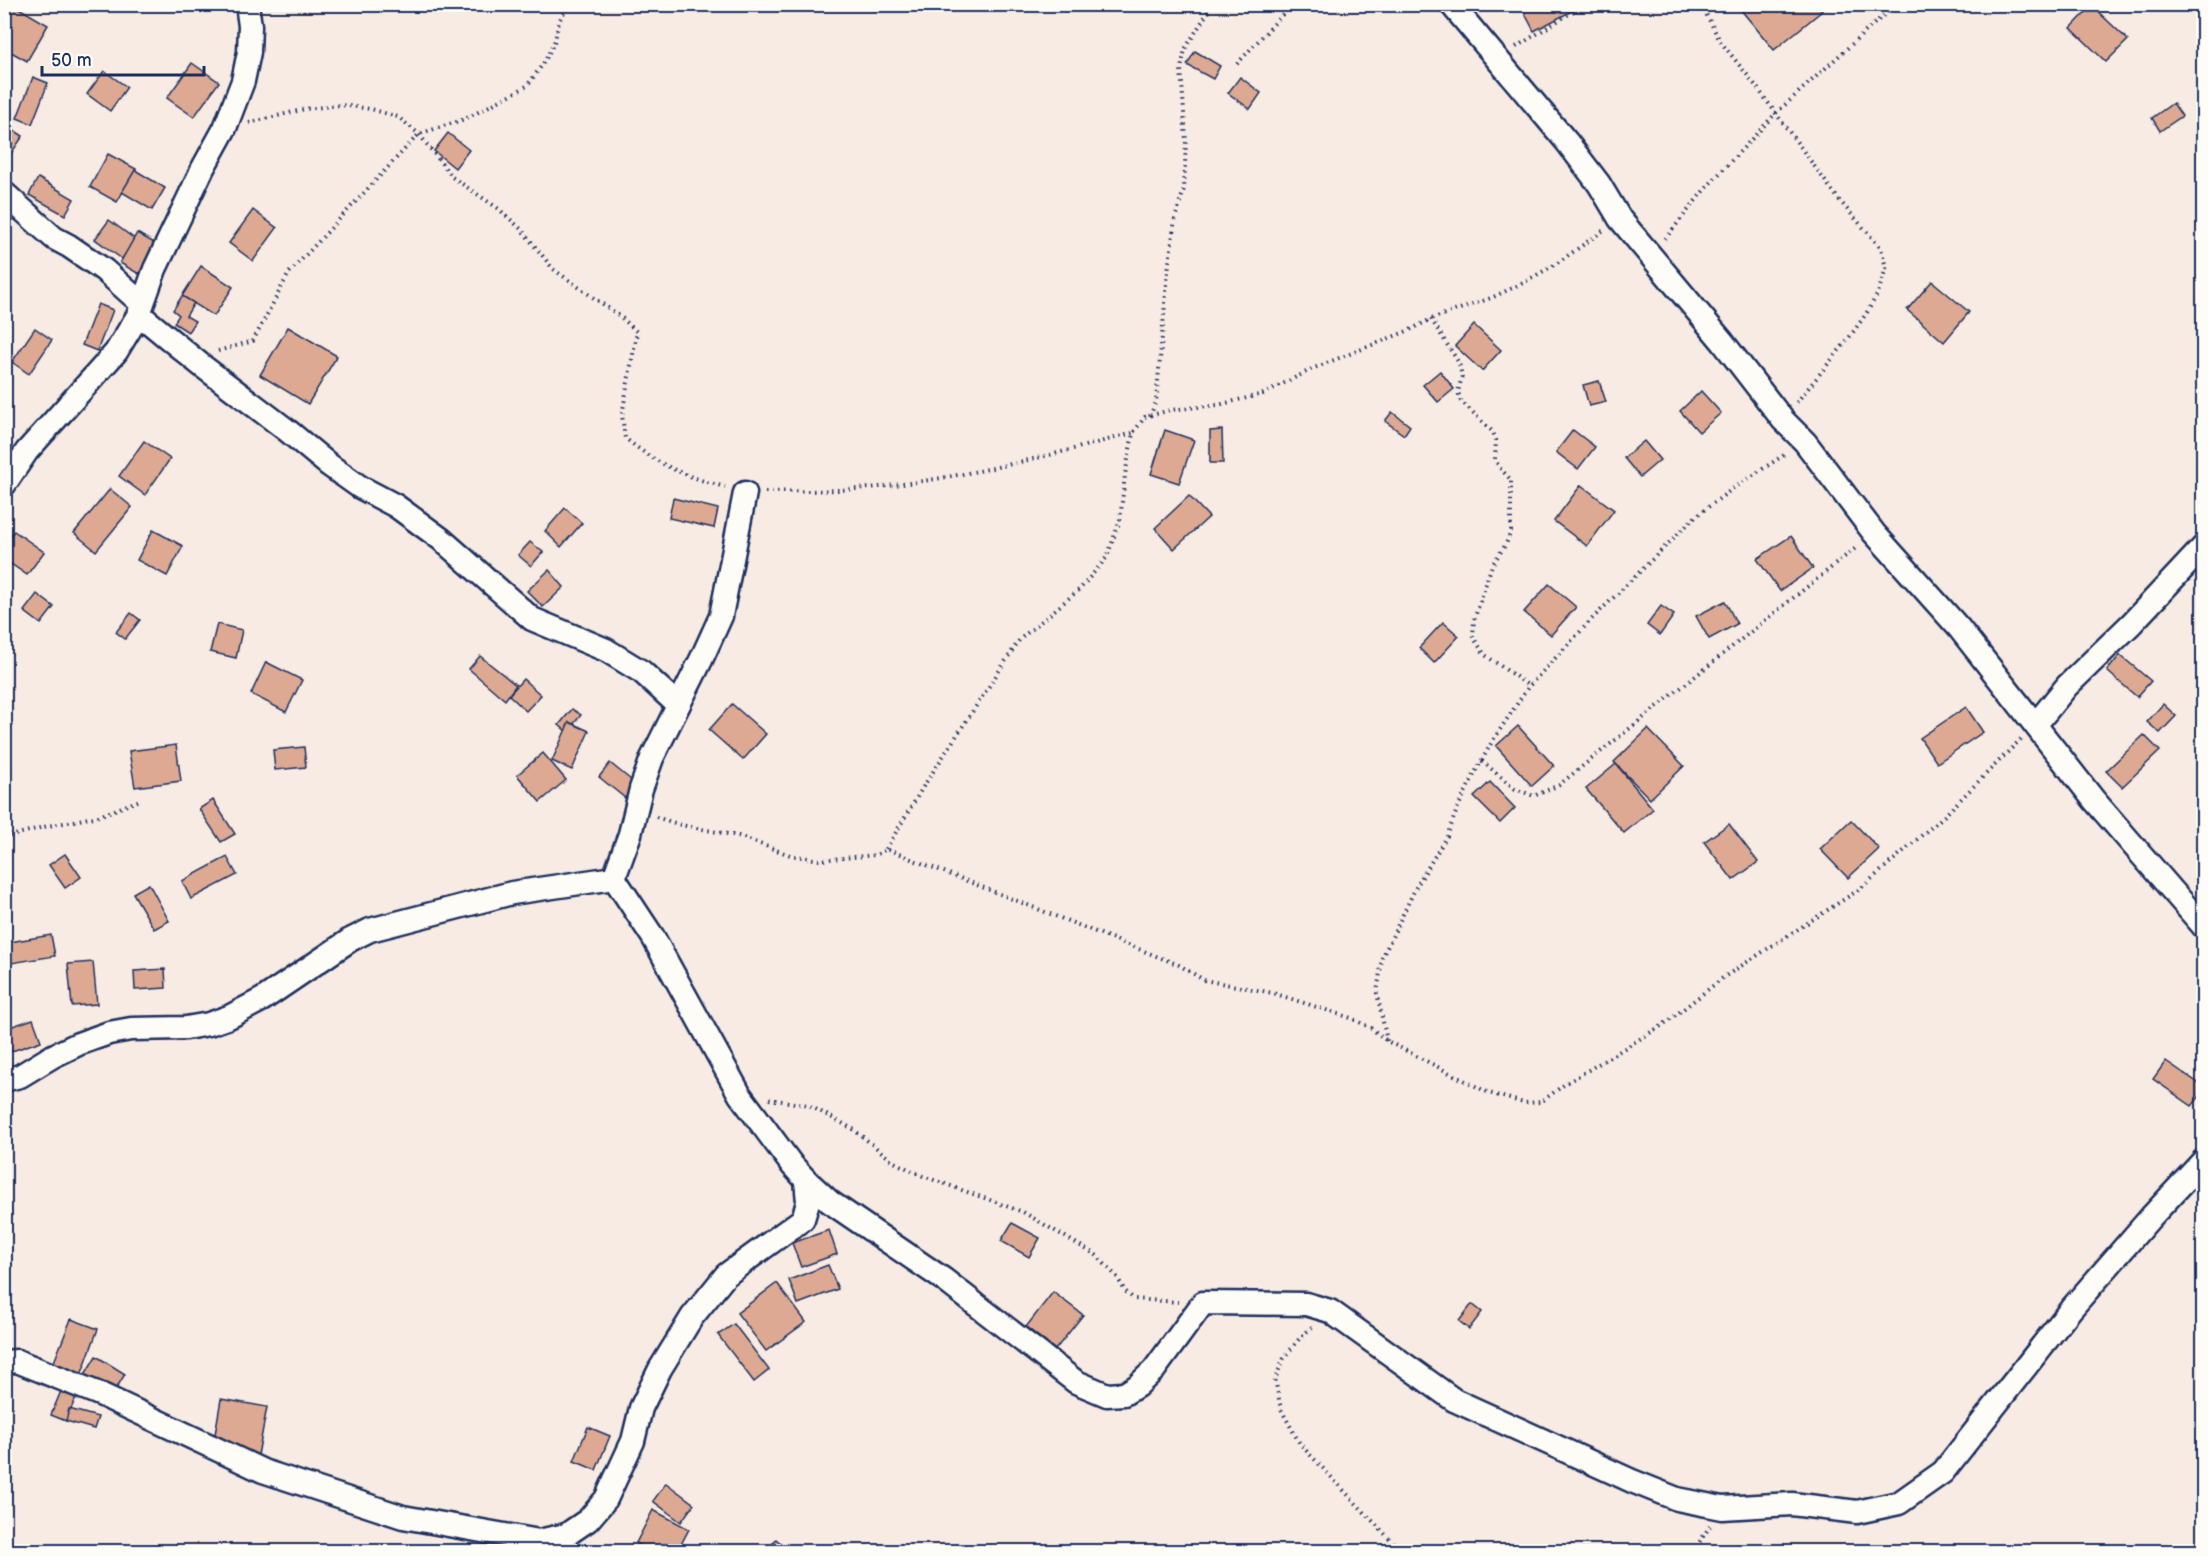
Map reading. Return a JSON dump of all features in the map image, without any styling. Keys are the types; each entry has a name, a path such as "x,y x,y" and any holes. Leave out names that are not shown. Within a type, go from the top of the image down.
{"street":[{"path":"4,485 27,451 116,352 141,309 155,269 203,168 225,128 243,81 249,52 250,26 247,4"},
{"path":"1451,4 1592,176 1620,219 1722,340 1783,420 1805,442 1874,533 1959,628 2094,800 2204,927"},
{"path":"4,193 54,238 104,270 192,358 329,465 360,487 396,506 441,539 532,619 606,650 642,672 678,705"},
{"path":"614,878 630,834 652,758 721,616 745,493"},
{"path":"2036,724 2067,686 2131,624 2204,546"},
{"path":"4,1080 20,1076 53,1056 109,1033 131,1029 198,1026 230,1017 263,999 350,940 370,930 512,893 614,878"},
{"path":"614,878 653,937 740,1095 792,1165 830,1202 943,1280 1076,1382 1107,1395 1124,1394 1137,1386 1154,1370 1203,1303 1306,1304 1330,1311 1454,1400 1632,1481 1677,1499 1722,1508 1792,1504 1857,1512 1899,1503 1943,1472 2071,1309 2151,1217 2204,1161"},
{"path":"570,1551 588,1520 606,1499 633,1442 641,1408 660,1370 692,1317 726,1275 803,1219 808,1202 806,1180"},
{"path":"4,1362 16,1361 102,1395 263,1471 403,1517 539,1541 566,1535 588,1520"}],"path":[{"path":"192,358 254,341 289,273 419,134 465,119 527,86 545,61 569,4"},
{"path":"1149,416 1156,402 1168,271 1175,219 1184,189 1186,141 1180,69 1185,50 1213,4"},
{"path":"1237,64 1292,4"},
{"path":"1497,59 1585,4"},
{"path":"1701,4 1720,41 1839,200 1881,248 1886,268 1878,293 1866,314 1783,420"},
{"path":"1652,255 1705,189 1776,113 1899,4"},
{"path":"225,128 304,109 341,105 371,109 398,117 419,134 452,177 499,209 522,230 553,269 621,317 637,332 622,415 625,438 648,457 692,478 745,493 878,487 967,473 1080,448 1133,433"},
{"path":"636,811 681,825 738,836 800,857 820,860 876,855 886,849 923,787 1020,639 1080,589 1107,556 1120,520 1133,433 1145,417 1170,410 1218,405 1263,394 1314,368 1410,330 1431,319 1491,298 1523,283 1556,264 1620,219"},
{"path":"1431,319 1459,363 1462,376 1458,392 1461,401 1493,432 1496,440 1495,459 1511,480 1511,531 1506,544 1492,565 1474,620 1473,637 1485,655 1529,686"},
{"path":"1387,1041 1377,993 1382,958 1416,887 1447,836 1458,807 1482,761 1529,686 1593,618 1696,516 1735,487 1805,442"},
{"path":"1482,761 1515,789 1534,796 1559,785 1874,533"},
{"path":"886,849 1179,965 1204,980 1273,993 1361,1023 1387,1041 1459,1080 1489,1093 1524,1103 1540,1102 1565,1084 1663,1025 1724,977 1860,889 1944,816 2036,724"},
{"path":"4,838 99,816 140,800"},
{"path":"740,1095 808,1105 853,1129 894,1162 923,1176 1023,1212 1096,1255 1134,1299 1203,1303"},
{"path":"1330,1311 1299,1339 1284,1358 1275,1379 1281,1410 1300,1444 1402,1551"}],"building":[{"path":"5,4 12,4 48,25 27,61 4,48"},
{"path":"1520,4 1566,4 1570,12 1534,31"},
{"path":"1748,4 1816,4 1822,11 1774,50 1741,10"},
{"path":"2092,6 2128,40 2106,62 2071,28"},
{"path":"1195,51 1220,66 1213,79 1187,65"},
{"path":"192,63 219,82 194,117 167,98"},
{"path":"104,71 127,87 110,111 87,94"},
{"path":"33,77 48,83 32,124 17,118"},
{"path":"1240,77 1261,93 1250,109 1228,93"},
{"path":"2173,103 2182,116 2160,131 2152,118"},
{"path":"6,125 23,136 4,164 4,126"},
{"path":"448,133 469,150 455,168 434,151"},
{"path":"108,154 136,169 117,202 90,187"},
{"path":"135,170 165,188 152,210 122,192"},
{"path":"38,178 74,199 65,215 29,195"},
{"path":"253,210 277,228 253,261 229,243"},
{"path":"109,220 136,240 122,259 95,239"},
{"path":"137,233 156,244 139,274 120,263"},
{"path":"201,266 233,287 214,316 182,296"},
{"path":"1932,281 1969,312 1944,342 1907,310"},
{"path":"182,296 194,303 186,316 195,321 188,332 174,323 179,315 173,310"},
{"path":"98,304 113,310 97,351 82,345"},
{"path":"1474,325 1501,350 1482,371 1455,346"},
{"path":"288,327 337,356 308,404 260,375"},
{"path":"35,328 52,340 29,374 12,362"},
{"path":"1440,371 1454,389 1438,402 1423,385"},
{"path":"1599,381 1606,402 1589,406 1583,385"},
{"path":"1701,391 1721,413 1699,432 1680,411"},
{"path":"1392,412 1410,426 1404,435 1385,421"},
{"path":"1165,430 1194,440 1179,483 1151,474"},
{"path":"1222,430 1223,463 1210,463 1210,431"},
{"path":"1573,430 1595,447 1578,469 1556,452"},
{"path":"144,441 170,459 145,495 119,476"},
{"path":"1644,441 1660,460 1640,477 1624,458"},
{"path":"1581,485 1614,510 1587,546 1554,521"},
{"path":"110,489 132,507 96,551 74,533"},
{"path":"1189,496 1209,517 1174,549 1155,528"},
{"path":"673,498 718,509 714,528 669,518"},
{"path":"565,508 582,523 561,547 545,531"},
{"path":"153,530 183,546 167,576 137,560"},
{"path":"14,531 44,552 27,575 4,559 4,544"},
{"path":"1791,536 1813,568 1780,591 1757,559"},
{"path":"530,542 543,552 531,566 518,555"},
{"path":"549,570 564,587 543,607 527,591"},
{"path":"1549,584 1576,607 1551,635 1524,612"},
{"path":"37,594 54,607 41,624 24,611"},
{"path":"1725,601 1737,624 1709,639 1696,616"},
{"path":"1661,606 1674,615 1660,635 1647,625"},
{"path":"131,613 140,620 125,639 116,632"},
{"path":"1443,622 1459,636 1434,663 1419,648"},
{"path":"217,624 242,630 236,658 210,652"},
{"path":"2120,655 2151,681 2137,697 2107,671"},
{"path":"480,656 516,685 505,700 469,669"},
{"path":"266,662 302,680 286,712 251,694"},
{"path":"523,679 541,695 526,711 509,695"},
{"path":"732,704 766,734 743,760 709,730"},
{"path":"2163,704 2176,716 2160,733 2147,722"},
{"path":"1966,707 1983,732 1937,763 1920,738"},
{"path":"572,709 581,715 567,732 559,725"},
{"path":"569,722 589,731 572,770 552,761"},
{"path":"1518,726 1554,766 1532,786 1496,746"},
{"path":"1648,729 1684,766 1650,799 1614,762"},
{"path":"2144,735 2160,751 2122,787 2106,771"},
{"path":"176,745 181,781 135,787 129,751"},
{"path":"304,747 306,767 275,770 273,750"},
{"path":"543,753 566,780 540,802 517,775"},
{"path":"610,763 636,784 625,798 599,777"},
{"path":"1616,764 1653,809 1624,833 1586,789"},
{"path":"1490,782 1515,808 1500,823 1474,797"},
{"path":"213,800 235,834 221,842 199,809"},
{"path":"1851,820 1879,849 1848,878 1820,849"},
{"path":"1729,824 1758,862 1733,880 1704,842"},
{"path":"65,854 81,877 65,888 49,865"},
{"path":"227,857 237,875 191,899 182,881"},
{"path":"149,884 169,921 154,929 133,893"},
{"path":"51,935 55,956 5,964 4,943"},
{"path":"93,962 97,1004 72,1006 68,964"},
{"path":"165,969 166,988 135,990 134,971"},
{"path":"33,1019 41,1041 9,1052 4,1039 4,1029"},
{"path":"2166,1061 2204,1087 2204,1091 2192,1106 2153,1079"},
{"path":"1012,1223 1040,1238 1029,1257 1001,1241"},
{"path":"829,1230 837,1254 801,1267 792,1243"},
{"path":"828,1265 838,1289 798,1304 789,1280"},
{"path":"777,1283 806,1322 766,1351 737,1313"},
{"path":"1053,1292 1083,1315 1055,1350 1026,1327"},
{"path":"1472,1304 1482,1312 1469,1329 1459,1321"},
{"path":"71,1319 98,1329 80,1378 52,1367"},
{"path":"734,1324 769,1370 754,1382 718,1335"},
{"path":"96,1356 125,1374 113,1394 84,1376"},
{"path":"64,1384 79,1390 66,1421 51,1415"},
{"path":"221,1399 267,1407 258,1455 213,1446"},
{"path":"69,1409 98,1417 94,1429 66,1421"},
{"path":"588,1427 610,1436 596,1470 574,1461"},
{"path":"666,1483 694,1504 681,1522 653,1501"},
{"path":"653,1510 689,1529 677,1552 653,1552 636,1543"},
{"path":"776,1539 791,1552 766,1552"}]}
